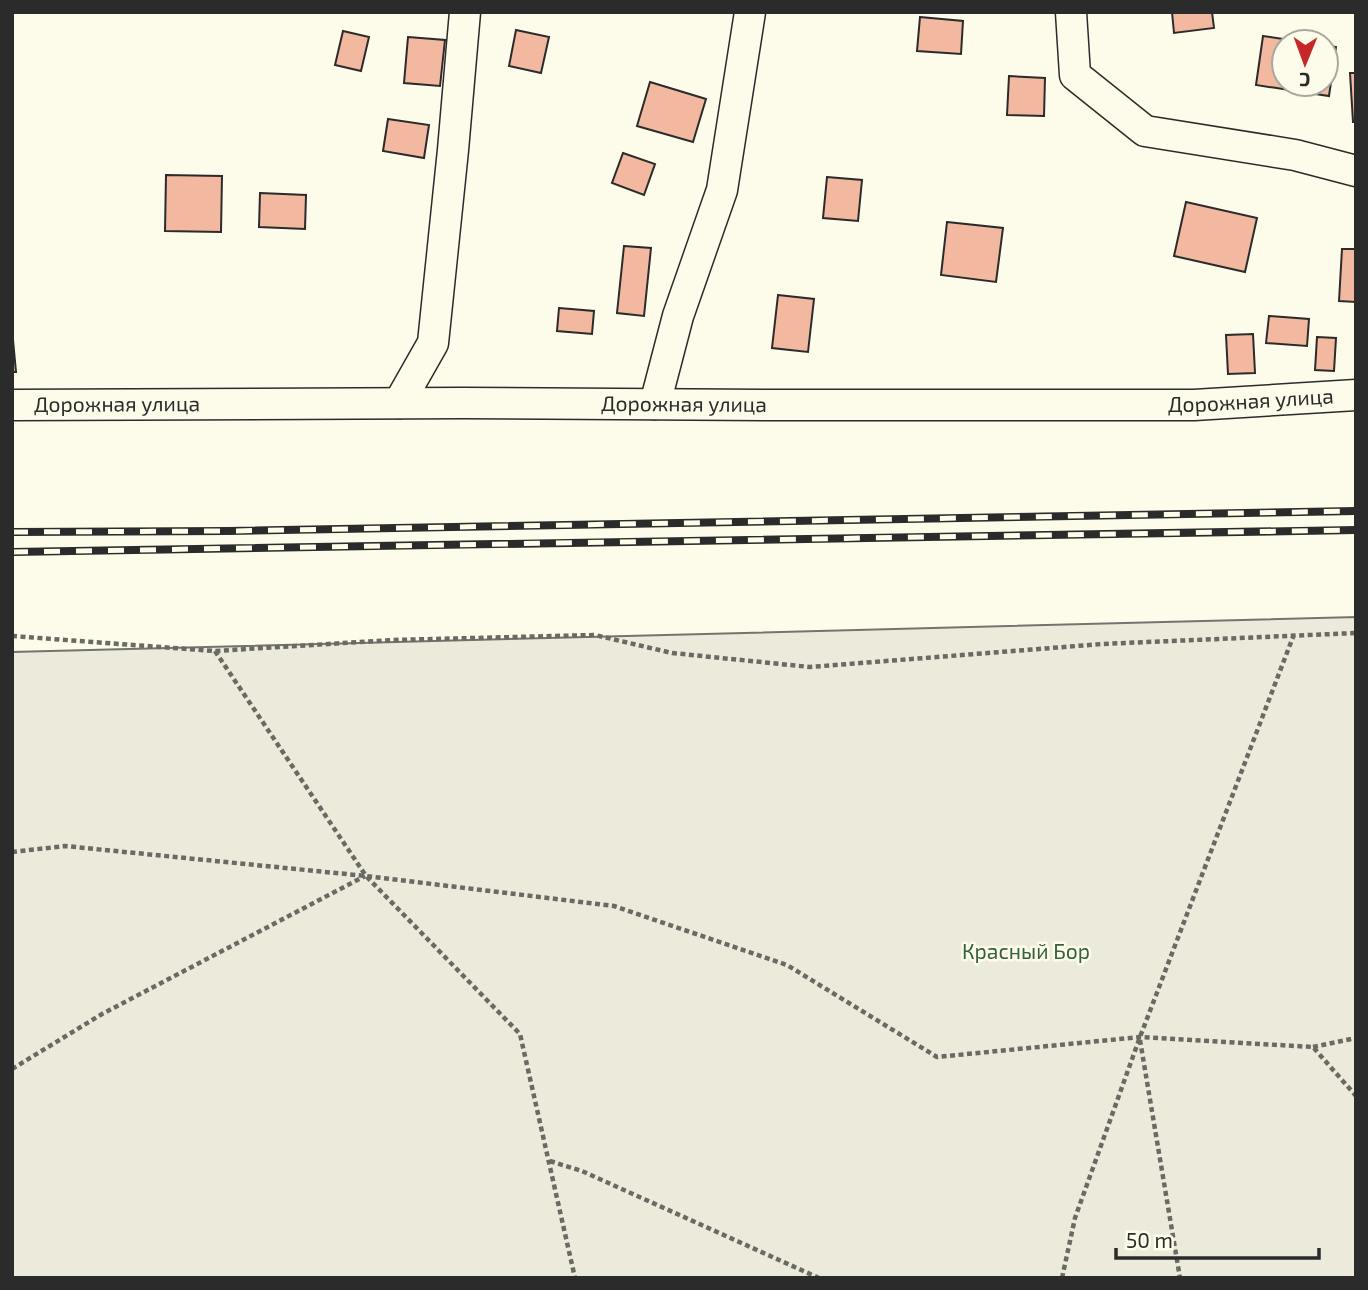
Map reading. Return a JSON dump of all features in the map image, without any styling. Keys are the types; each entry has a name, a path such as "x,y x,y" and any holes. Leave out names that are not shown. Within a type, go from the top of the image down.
{"street":[{"path":"399,403 433,343 465,12"},
{"path":"655,404 678,316 722,190 750,12"},
{"path":"1071,12 1075,75 1145,131 1295,155 1356,171"},
{"name":"Дорожная улица","path":"12,405 1194,405 1356,395"}],"path":[{"path":"12,636 215,651 393,640 595,635 672,653 810,667 1102,644 1356,633"},
{"path":"1062,1278 1075,1218 1140,1038 1293,637"},
{"path":"215,651 366,876 520,1034 575,1278"},
{"path":"12,852 65,846 366,876 614,906 787,965 937,1057 1140,1038 1313,1047 1356,1038"},
{"path":"12,1069 102,1014 366,876"},
{"path":"1140,1038 1180,1278"},
{"path":"1313,1047 1356,1096"},
{"path":"549,1161 582,1171 819,1278"}],"green space":[{"name":"Красный Бор","path":"1356,617 1356,1278 12,1278 12,652"}],"building":[{"path":"1172,12 1212,12 1214,28 1174,33"},
{"path":"920,17 963,21 961,54 917,51"},
{"path":"516,30 549,37 541,73 509,66"},
{"path":"343,31 369,37 361,71 335,65"},
{"path":"1263,36 1270,37 1270,87 1256,85"},
{"path":"408,37 445,40 440,86 404,83"},
{"path":"1350,73 1356,73 1356,122 1353,122"},
{"path":"1009,76 1045,78 1044,116 1007,115"},
{"path":"650,82 706,99 693,142 637,126"},
{"path":"388,119 429,125 424,158 383,151"},
{"path":"623,153 655,164 644,195 612,183"},
{"path":"166,175 222,176 221,232 165,231"},
{"path":"827,177 862,180 858,221 823,218"},
{"path":"260,193 306,195 305,229 259,227"},
{"path":"1186,202 1257,218 1245,272 1174,256"},
{"path":"947,222 1003,228 996,282 941,275"},
{"path":"624,246 651,248 644,316 617,313"},
{"path":"1342,249 1356,249 1356,302 1339,301"},
{"path":"778,295 814,299 808,352 772,348"},
{"path":"559,308 594,311 592,334 557,331"},
{"path":"1269,316 1309,319 1307,346 1266,343"},
{"path":"12,329 16,372 12,372"},
{"path":"1253,334 1255,373 1228,374 1226,335"},
{"path":"1317,337 1336,338 1334,371 1315,370"}],"railway":[{"path":"12,532 229,531 1356,511"},
{"path":"12,552 1356,530"}]}
